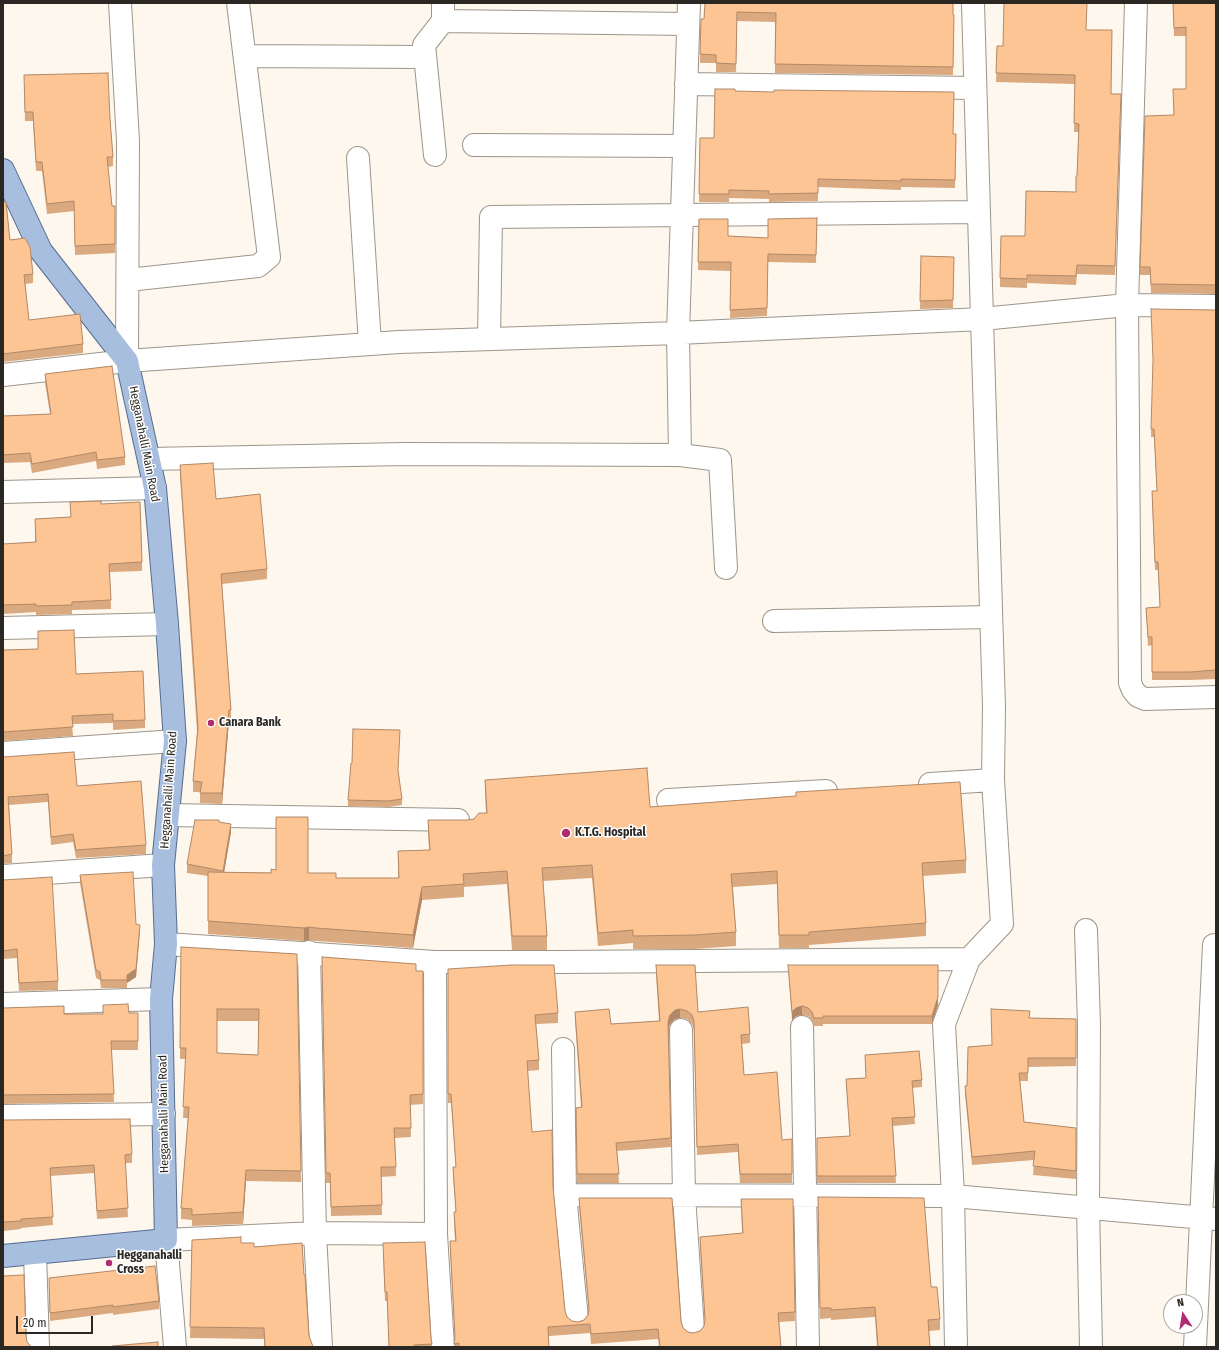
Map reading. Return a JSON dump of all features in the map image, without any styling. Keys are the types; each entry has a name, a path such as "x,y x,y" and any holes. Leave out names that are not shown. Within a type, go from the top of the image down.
{"main road":[{"name":"Hegganahalli Main Road","path":"3,170 41,250 127,360 154,488 167,624 174,741 163,865 166,944 161,999 166,1240"},
{"path":"3,1256 166,1240"}],"street":[{"path":"120,3 128,141 127,360"},
{"path":"128,280 258,266 269,257 238,3"},
{"path":"956,1347 952,1196 944,1024 969,959 1002,924 993,780 994,706 973,3"},
{"path":"1136,3 1126,305 1130,683 1138,696 1145,699 1216,697"},
{"path":"435,156 424,46 443,12 689,14 678,333 680,455"},
{"path":"244,56 425,57"},
{"path":"686,84 975,88"},
{"path":"474,145 684,146"},
{"path":"358,158 370,344"},
{"path":"489,339 491,217 979,212"},
{"path":"3,375 127,360 370,344 678,333 982,319 1126,305 1216,306"},
{"path":"149,460 405,454 680,455 720,460 726,568"},
{"path":"3,492 154,488"},
{"path":"774,621 991,617"},
{"path":"3,628 167,624"},
{"path":"3,753 174,741"},
{"path":"907,786 993,780"},
{"path":"668,800 843,789"},
{"path":"168,815 468,821"},
{"path":"3,876 163,865"},
{"path":"1086,930 1089,1025 1088,1208 1090,1347"},
{"path":"166,944 309,952 435,962 969,959"},
{"path":"1195,1347 1208,1218 1214,945"},
{"path":"309,952 315,1233 321,1347"},
{"path":"435,962 436,1234 443,1347"},
{"path":"3,1004 161,999"},
{"path":"802,1027 808,1347"},
{"path":"681,1030 684,1196 693,1330"},
{"path":"563,1049 565,1195 577,1319"},
{"path":"3,1116 164,1114"},
{"path":"565,1195 952,1196 1208,1218"},
{"path":"175,1347 166,1240 315,1233 436,1234"},
{"path":"35,1253 38,1347"}],"building":[{"path":"705,3 953,3 953,67 775,64 776,13 737,12 736,64 716,63 716,55 700,54 701,19 704,19"},
{"path":"1004,3 1087,3 1086,30 1112,30 1111,94 1121,94 1115,266 1077,265 1076,276 1027,275 1027,279 1000,278 1001,236 1025,236 1026,191 1076,192 1079,124 1074,123 1075,75 996,73 997,46 1003,46"},
{"path":"1173,3 1216,3 1216,285 1151,284 1150,267 1140,267 1145,116 1174,115 1173,89 1186,89 1186,27 1174,28"},
{"path":"108,73 113,157 107,157 112,206 115,206 115,244 75,246 74,201 47,204 42,162 36,162 33,112 25,112 24,75"},
{"path":"715,89 774,92 774,90 954,92 953,134 956,134 955,180 901,179 901,181 818,179 818,193 769,194 769,191 729,190 729,194 699,194 700,138 714,138"},
{"path":"3,202 6,202 10,240 25,238 30,247 33,274 24,275 29,320 80,314 83,344 3,354"},
{"path":"817,218 816,255 768,254 767,308 730,310 731,262 698,262 699,219 728,219 728,236 768,238 768,219"},
{"path":"921,256 954,257 953,300 920,301"},
{"path":"1151,309 1216,310 1216,670 1152,672 1152,637 1148,637 1146,608 1160,607 1158,562 1155,562 1152,491 1157,491 1154,429 1151,429 1153,360"},
{"path":"112,366 125,457 97,460 96,452 32,464 30,453 3,455 3,416 51,414 45,374"},
{"path":"213,463 216,499 260,494 267,569 221,574 231,710 229,710 222,793 200,793 202,782 193,781 198,728 180,465"},
{"path":"101,501 101,504 140,502 142,562 109,564 111,600 72,602 72,605 3,605 3,544 36,542 35,519 71,517 70,502"},
{"path":"74,630 76,674 143,671 145,720 113,721 113,714 72,716 73,727 3,732 3,650 38,649 38,631"},
{"path":"353,729 400,730 398,770 402,799 388,801 348,800 352,763"},
{"path":"74,752 77,786 141,781 146,845 76,850 73,834 51,837 48,794 8,797 12,854 3,856 3,757"},
{"path":"647,768 650,807 796,796 796,792 960,782 966,860 922,863 926,923 809,932 809,935 779,935 777,871 731,874 736,932 695,935 633,936 633,930 598,933 592,865 542,868 547,936 512,936 507,871 463,874 464,884 422,887 413,935 208,921 208,872 271,873 271,869 276,870 276,817 308,817 308,873 336,873 336,878 399,878 398,851 430,850 428,820 468,820 474,819 479,813 487,813 485,780"},
{"path":"195,820 219,820 219,822 231,824 223,871 187,864"},
{"path":"133,872 136,924 140,925 136,969 127,975 127,980 101,980 100,972 96,970 80,875"},
{"path":"52,877 58,981 19,983 17,949 3,951 3,880"},
{"path":"181,947 297,954 301,1171 246,1170 243,1212 192,1215 192,1209 181,1208 189,1107 183,1107 186,1048 180,1048","holes":["217,1009 259,1009 258,1055 217,1053"]},
{"path":"322,957 416,964 416,971 423,971 423,1094 410,1095 411,1128 394,1128 396,1167 381,1167 382,1205 331,1207 330,1173 326,1173"},
{"path":"512,965 554,965 558,1013 535,1015 539,1060 527,1061 532,1132 552,1130 553,1187 565,1311 567,1317 572,1321 578,1322 584,1320 588,1315 589,1309 579,1198 672,1198 681,1321 683,1328 688,1332 693,1333 700,1331 704,1326 705,1320 700,1237 743,1233 741,1199 793,1199 795,1312 778,1313 781,1347 660,1347 658,1329 591,1334 590,1324 548,1327 549,1347 459,1347 459,1343 454,1344 455,1337 450,1241 456,1241 453,1167 456,1167 451,1094 448,1094 448,969"},
{"path":"656,965 695,965 698,1012 748,1007 750,1034 741,1035 744,1075 777,1072 782,1140 792,1139 792,1174 740,1174 738,1144 697,1147 694,1021 692,1015 687,1011 680,1009 675,1010 670,1015 668,1022 671,1138 616,1143 619,1174 577,1174 576,1108 582,1107 575,1012 609,1009 611,1024 660,1021"},
{"path":"788,965 938,965 938,997 932,1016 823,1016 823,1018 814,1018 812,1012 808,1008 802,1006 796,1008 792,1012"},
{"path":"128,1004 129,1013 138,1013 138,1041 111,1041 114,1094 3,1095 3,1008 64,1006 64,1014 103,1014 103,1005"},
{"path":"991,1009 1030,1011 1029,1018 1076,1019 1076,1058 1028,1058 1028,1073 1019,1073 1024,1122 1076,1128 1076,1171 1033,1166 1035,1151 972,1157 965,1086 967,1086 968,1047 992,1045"},
{"path":"919,1051 922,1080 912,1081 915,1117 892,1118 896,1176 817,1176 817,1138 850,1136 846,1079 866,1078 865,1055"},
{"path":"130,1119 132,1154 125,1155 128,1208 97,1211 94,1165 50,1168 53,1217 3,1222 3,1120"},
{"path":"818,1197 924,1198 931,1287 937,1287 940,1319 928,1320 930,1347 878,1347 875,1307 831,1310 831,1308 820,1308"},
{"path":"241,1237 241,1243 254,1243 254,1247 302,1243 309,1336 313,1347 265,1347 264,1328 190,1327 192,1240"},
{"path":"425,1242 432,1344 414,1345 414,1347 389,1347 383,1243"},
{"path":"155,1266 159,1301 50,1313 49,1278"},
{"path":"24,1275 26,1336 30,1347 3,1347 3,1276"},
{"path":"158,1342 158,1347 112,1347 112,1346"}],"place":[{"name":"Canara Bank","path":"211,723"},
{"name":"K.T.G. Hospital","path":"566,833"},
{"name":"Hegganahalli Cross","path":"109,1263"}]}
